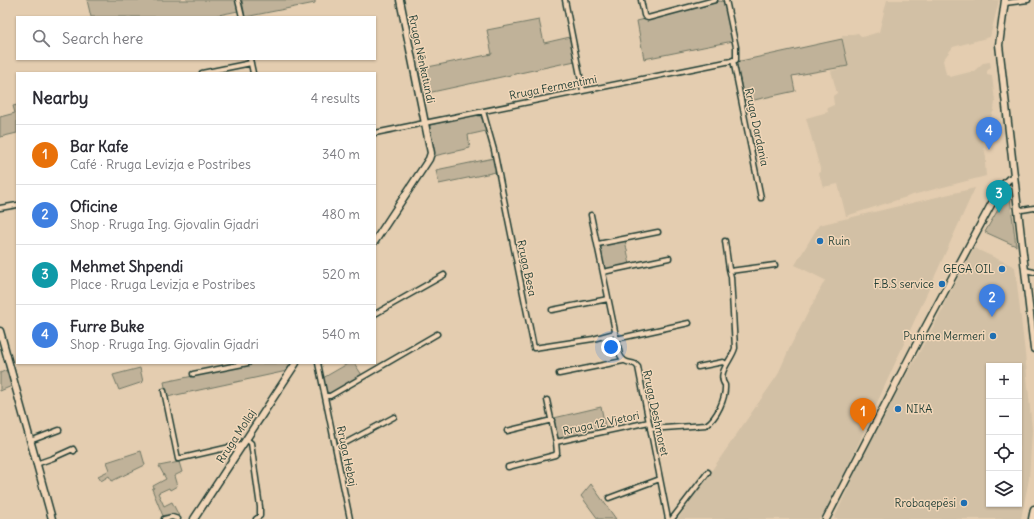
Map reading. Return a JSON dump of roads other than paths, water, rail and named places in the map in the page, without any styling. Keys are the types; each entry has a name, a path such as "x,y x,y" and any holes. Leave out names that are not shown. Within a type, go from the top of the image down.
{"street":[{"path":"238,0 242,16"},
{"name":"Rruga Nënkatundi","path":"400,0 425,122"},
{"path":"565,0 583,91"},
{"path":"642,0 644,15 648,18 715,0"},
{"name":"Rruga Dardania","path":"726,0 736,47 734,60 762,198"},
{"path":"1028,0 1005,2 998,46 1026,270 1034,348"},
{"name":"Rruga Fermentimi","path":"376,133 734,60"},
{"path":"206,72 251,61 253,72"},
{"name":"Rruga Besa","path":"483,111 494,150 534,348 593,339 615,333"},
{"path":"376,239 431,153 425,122"},
{"path":"826,519 916,343 1000,188 1009,179 1014,177"},
{"path":"0,208 16,205"},
{"path":"1018,207 1022,210 1034,208"},
{"path":"559,374 623,361 616,339 591,215"},
{"path":"598,244 658,232"},
{"path":"650,430 706,425 712,420 725,394 726,385 723,382 723,373 726,364 734,354 735,348 730,271 725,241"},
{"path":"603,272 669,258"},
{"path":"730,271 775,265"},
{"path":"1026,270 1034,272"},
{"path":"376,313 444,275"},
{"path":"552,310 608,299"},
{"path":"616,339 688,324"},
{"path":"0,331 50,518"},
{"path":"325,396 330,396 437,334"},
{"name":"Rruga Deshmoret","path":"623,361 635,364 638,367 668,519"},
{"path":"698,366 723,362 726,364"},
{"path":"192,374 243,364"},
{"name":"Rruga Mollaj","path":"194,519 295,364"},
{"name":"Rruga Hebaj","path":"318,364 350,519"},
{"path":"164,391 178,459 245,441 251,443 260,507 260,516 256,519"},
{"name":"Rruga 12 Vjetori","path":"508,467 555,455 557,453 548,400"},
{"path":"336,448 394,417"},
{"name":"Rruga 12 Vjetori","path":"506,431 552,420"},
{"name":"Rruga 12 Vjetori","path":"556,442 649,422"},
{"path":"30,441 59,430"},
{"path":"36,464 73,449 74,451"},
{"path":"672,519 708,472"},
{"path":"609,498 660,479"},
{"path":"1032,519 1034,509"},
{"path":"164,519 172,517 178,519"}],"place":[{"name":"Furre Buke","path":"989,150"},
{"name":"Mehmet Shpendi","path":"999,213"},
{"name":"Ruin","path":"820,241"},
{"name":"GEGA OIL","path":"1002,269"},
{"name":"F.B.S service","path":"942,284"},
{"name":"Oficine","path":"992,317"},
{"name":"Punime Mermeri","path":"993,336"},
{"name":"NIKA","path":"898,409"},
{"name":"Bar Kafe","path":"863,431"},
{"name":"Rrobaqepësi","path":"964,503"}]}
